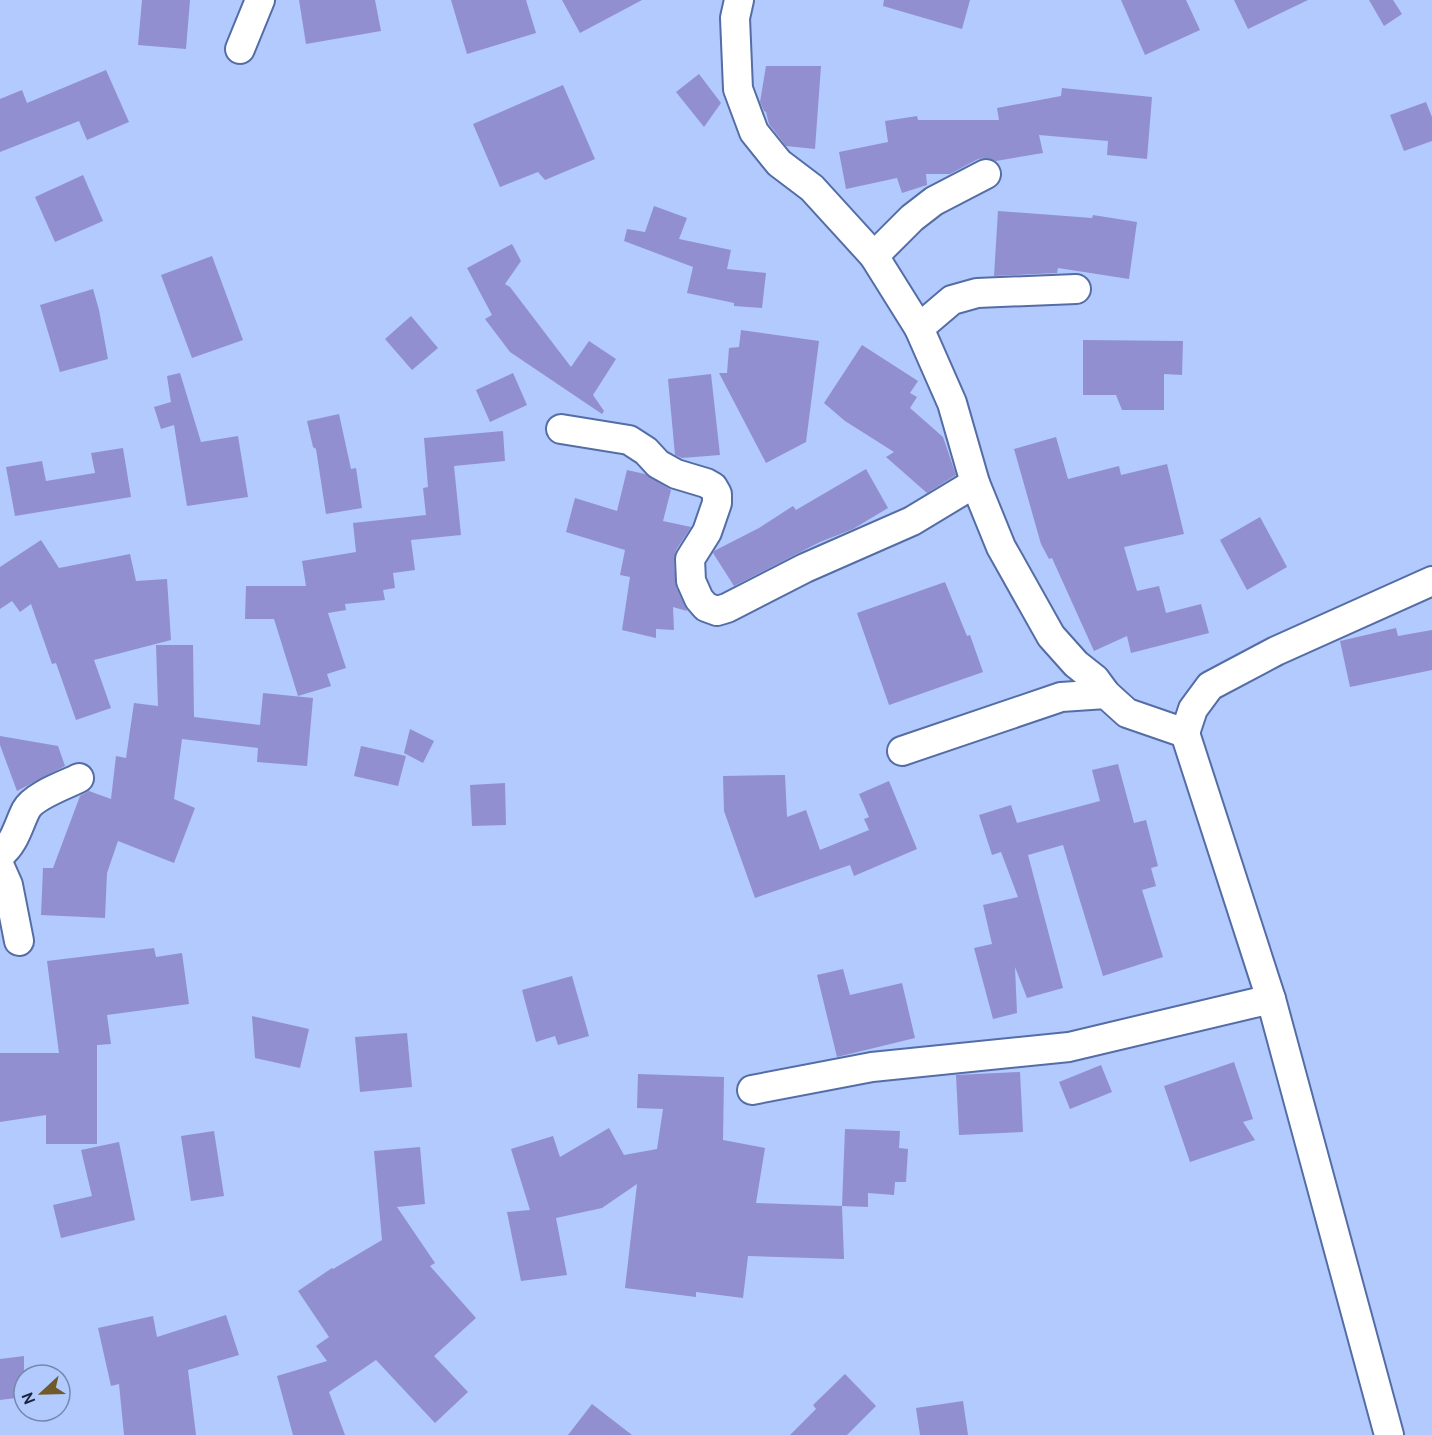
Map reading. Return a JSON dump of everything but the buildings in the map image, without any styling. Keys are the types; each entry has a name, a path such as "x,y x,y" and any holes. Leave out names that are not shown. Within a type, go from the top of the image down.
{"street":[{"path":"240,49 260,0"},
{"path":"739,0 735,18 738,89 754,132 779,162 812,188 874,256 919,328 952,403 975,483 1001,548 1051,636 1076,664 1095,679 1106,694 1126,712 1185,734"},
{"path":"874,256 912,218 934,201 986,174"},
{"path":"919,328 952,300 977,293 1076,289"},
{"path":"561,429 629,440 646,451 658,464 676,474 713,487 717,494 713,516 707,532 690,559 691,581 699,599 706,607 717,611 912,521 975,483"},
{"path":"1389,1435 1271,999 1185,734 1193,709 1210,686 1276,651 1432,581"},
{"path":"902,752 1061,697 1106,694"},
{"path":"0,855 18,831 27,807 47,793 79,778"},
{"path":"0,867 8,885 19,940"},
{"path":"752,1090 872,1067 1069,1047 1271,999"}]}
